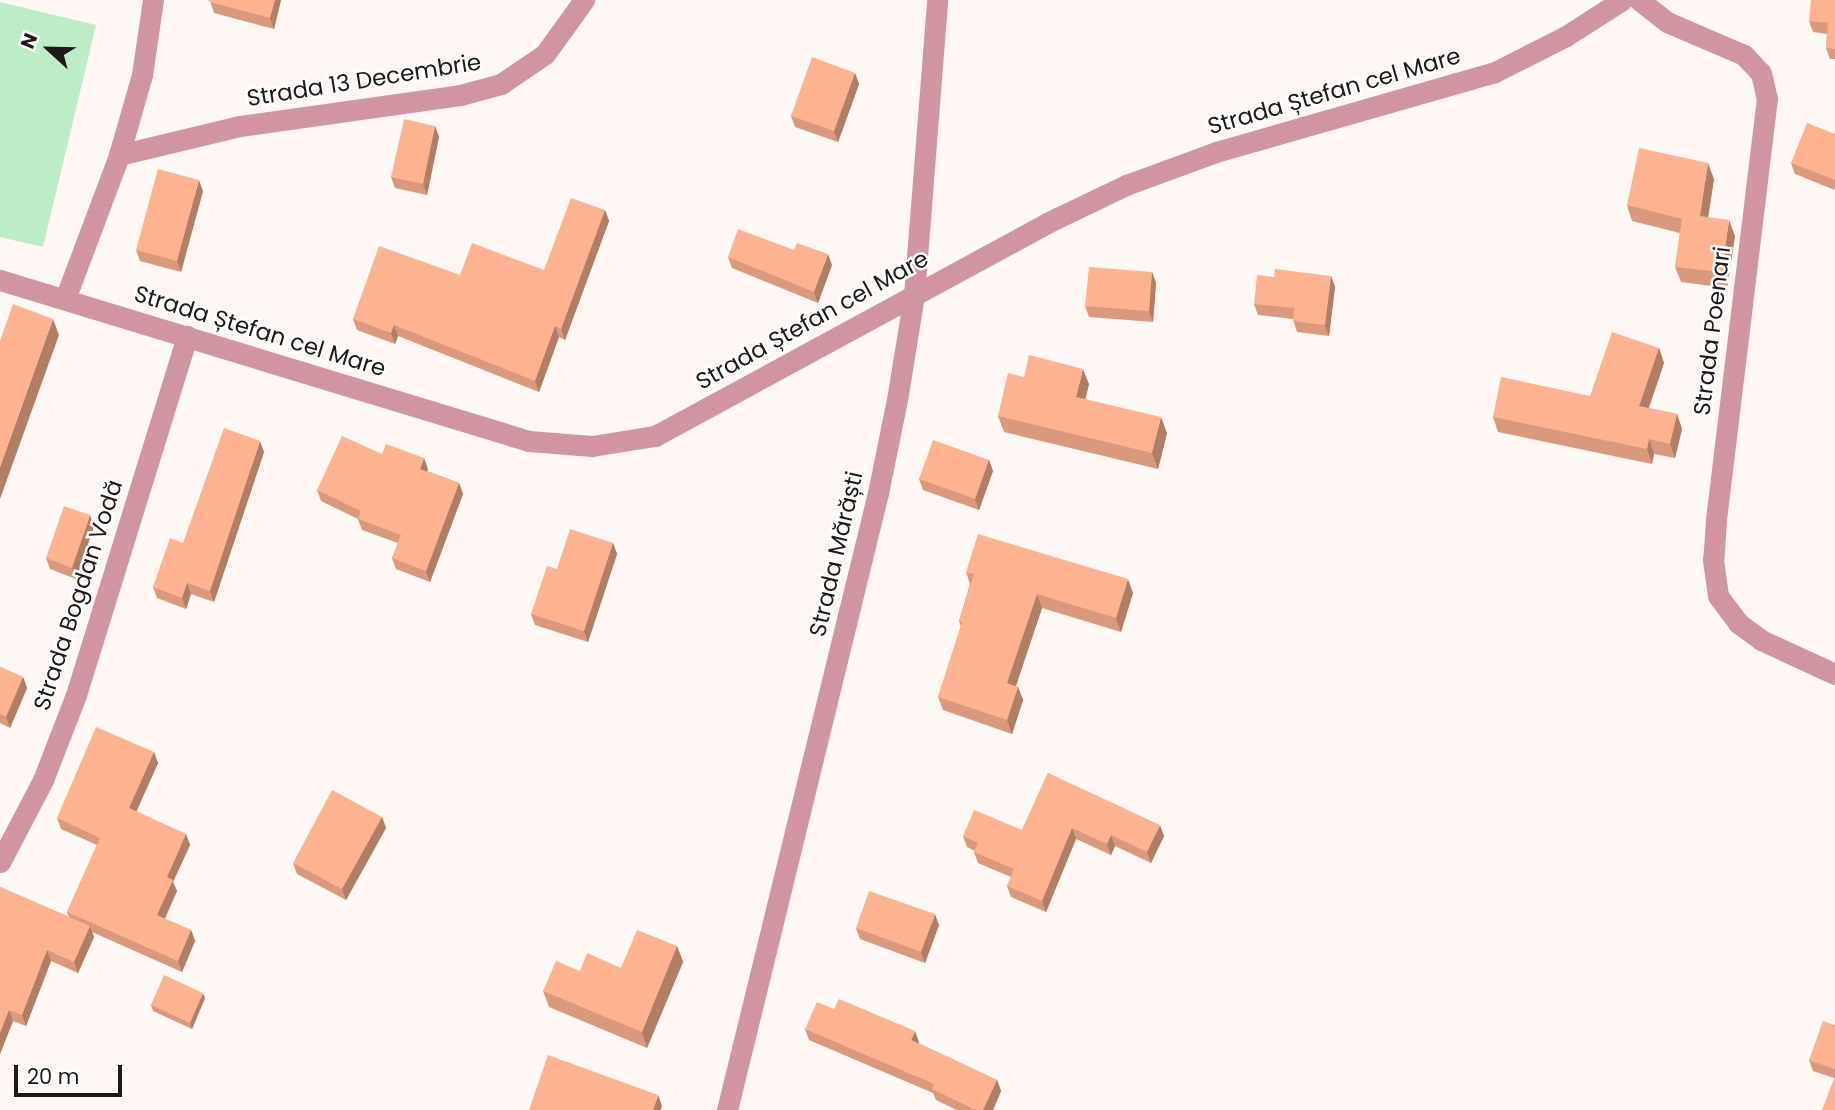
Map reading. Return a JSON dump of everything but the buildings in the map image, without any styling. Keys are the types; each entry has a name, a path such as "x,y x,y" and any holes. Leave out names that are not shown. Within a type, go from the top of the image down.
{"street":[{"path":"65,299 119,155 142,75 153,0"},
{"name":"Strada 13 Decembrie","path":"119,155 240,126 460,95 501,84 545,54 584,0"},
{"name":"Strada Mărăști","path":"727,1110 878,493 914,295 937,0"},
{"name":"Strada Ștefan cel Mare","path":"0,280 529,441 592,446 655,436 914,295 1126,185 1216,152 1495,72 1566,36 1622,0"},
{"name":"Strada Poenari","path":"1639,0 1667,22 1744,55 1761,73 1767,98 1716,521 1716,584 1718,596 1738,623 1761,640 1835,674"},
{"name":"Strada Bogdan Vodă","path":"0,862 43,780 76,695 187,337"}],"green space":[{"path":"0,2 96,25 43,247 0,237"}]}
